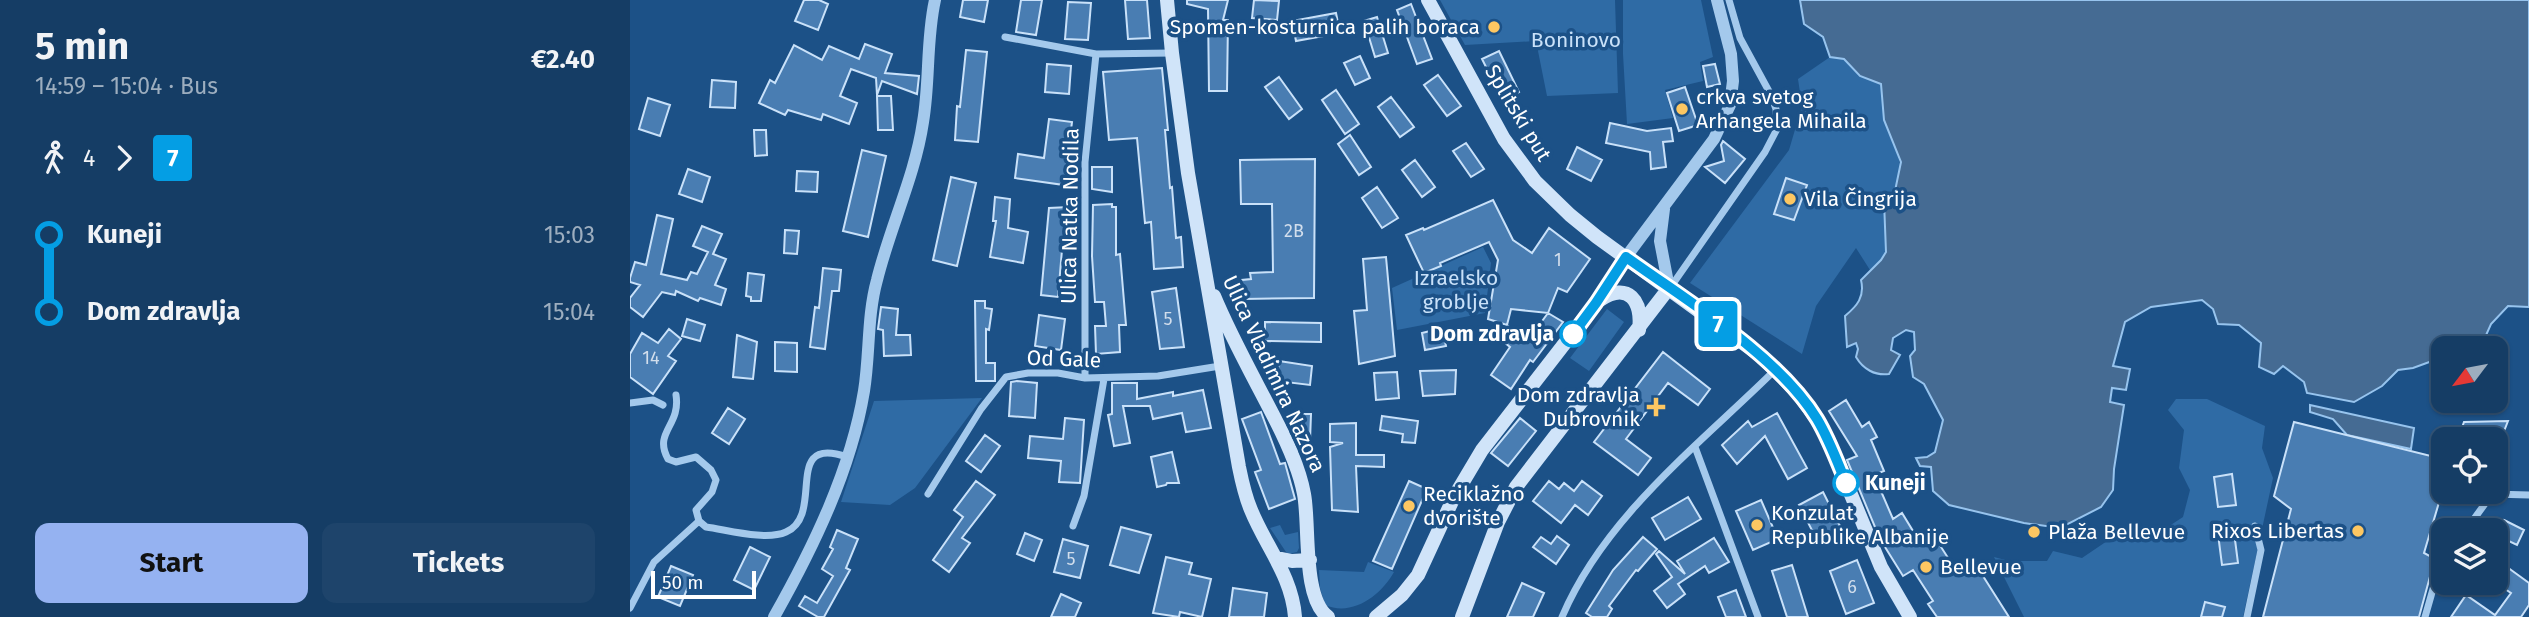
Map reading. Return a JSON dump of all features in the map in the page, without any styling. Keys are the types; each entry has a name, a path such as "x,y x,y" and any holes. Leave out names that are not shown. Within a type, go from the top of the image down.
{"main road":[{"name":"Ulica Vladimira Nazora","path":"1167,0 1203,269 1243,488 1291,591 1295,617"},
{"name":"Splitski put","path":"1428,0 1504,139 1526,169 1570,215 1761,356 1797,392 1822,428 1881,567 1910,617"},
{"path":"1367,617 1381,613 1402,596 1418,575 1454,497 1482,450 1596,303 1626,257"},
{"name":"Ulica Vladimira Nazora","path":"1203,269 1298,472 1307,510 1315,600 1319,609 1328,617"},
{"path":"1462,617 1498,522 1516,487 1670,288"},
{"path":"1596,303 1612,293 1623,292 1632,297 1639,304 1639,330"},
{"path":"1220,366 1244,358"},
{"path":"1276,558 1310,560"}],"street":[{"path":"774,617 808,552 847,457 864,392 874,291 920,140 935,0"},
{"path":"1626,257 1724,123 1734,81 1731,54 1717,0"},
{"path":"1670,288 1765,152 1777,130 1776,110 1771,95 1740,38 1729,0"},
{"path":"1005,37 1096,54 1172,53"},
{"name":"Ulica Natka Nodila","path":"1085,378 1085,162 1096,54"},
{"path":"1665,205 1660,241 1670,288"},
{"name":"Od Gale","path":"928,494 981,409 1006,377 1028,373 1058,373 1104,379 1158,376 1220,366"},
{"path":"1562,617 1592,561 1640,501 1776,370"},
{"path":"1073,526 1084,496 1104,379"},
{"path":"677,396 677,415 664,436 662,449 668,459 676,462 696,457 711,470 716,481 712,492 696,510 699,521 706,527 772,537 788,531 797,525 803,512 808,467 813,458 832,452 847,457"},
{"path":"630,403 653,400 663,405"},
{"path":"1695,447 1758,617"},
{"path":"2475,518 2492,494 2529,495"},
{"path":"630,608 653,562 699,521"},
{"path":"2247,617 2261,550 2255,526"},
{"path":"2425,617 2431,595"}],"green space":[{"name":"Boninovo","path":"1440,0 1615,0 1618,93 1547,96 1536,41 1465,45"},
{"name":"Boninovo","path":"1623,0 1701,0 1713,57 1700,62 1703,81 1665,90 1673,118 1627,124"},
{"path":"1830,57 1844,59 1860,76 1881,83 1883,113 1897,153 1900,171 1894,191 1884,201 1886,252 1870,270 1856,248 1816,306 1802,354 1690,283 1789,150 1802,106 1798,79"},
{"name":"Izraelsko groblje","path":"1483,247 1491,263 1485,313 1397,330 1392,288"},
{"path":"1607,309 1624,322 1589,371 1570,358"},
{"path":"982,398 915,488 890,505 841,502 874,401"},
{"path":"2176,399 2207,399 2265,426 2262,448 2273,478 2243,617 2024,617 1994,557 2009,561 2047,561 2053,551 2082,558 2113,537 2160,532 2183,517 2190,490 2179,468 2184,430 2168,410"},
{"path":"1280,525 1285,535 1298,532 1297,552 1288,554 1270,528"},
{"path":"1368,562 1394,572 1382,589 1356,606 1335,608 1325,605 1319,570 1364,572"}],"shaded area":[{"path":"1800,0 2529,0 2529,307 2508,306 2491,324 2486,336 2431,336 2431,361 2398,370 2382,386 2354,402 2307,393 2304,382 2283,366 2274,374 2259,367 2261,343 2239,325 2218,324 2213,309 2202,300 2151,307 2125,322 2113,366 2130,369 2126,390 2112,388 2110,402 2124,405 2113,490 2101,507 2060,528 2024,523 1949,505 1933,491 1931,467 1920,466 1916,458 1927,457 1935,452 1943,420 1924,384 1913,377 1910,356 1915,350 1914,332 1906,330 1893,338 1891,350 1900,355 1889,374 1874,373 1862,365 1856,357 1856,343 1847,347 1845,316 1859,301 1861,280 1886,252 1884,201 1895,191 1901,162 1884,120 1881,84 1860,76 1844,59 1830,57 1823,37 1804,24"},
{"path":"2310,405 2414,428 2411,449 2347,435 2333,419 2310,412"}],"building":[{"path":"804,0 819,0 828,4 818,30 795,21"},
{"path":"963,0 988,0 984,22 960,17"},
{"path":"1021,0 1042,0 1036,35 1016,32"},
{"path":"1125,0 1147,0 1150,38 1128,39"},
{"path":"1187,0 1228,0 1223,20 1228,20 1227,91 1209,91 1208,9 1187,4"},
{"path":"1254,0 1279,1 1277,20 1252,18"},
{"path":"1068,2 1091,3 1088,40 1065,39"},
{"path":"1411,4 1432,59 1417,64 1397,10"},
{"path":"1336,13 1340,33 1296,41 1292,21"},
{"path":"1377,17 1388,53 1375,57 1364,21"},
{"path":"865,44 892,54 885,73 919,76 917,94 882,81 877,95 876,78 851,69 840,96 857,103 849,124 823,114 821,120 788,110 785,115 759,103 770,80 775,83 794,45 822,60 829,46 859,59"},
{"path":"966,50 987,52 978,142 955,140 957,106 960,107"},
{"path":"1499,51 1519,92 1503,101 1482,59"},
{"path":"1360,56 1370,78 1355,85 1344,63"},
{"path":"1047,64 1071,66 1069,94 1045,92"},
{"path":"1715,64 1720,84 1707,87 1703,66"},
{"path":"1162,68 1170,188 1172,187 1176,238 1181,237 1183,267 1154,269 1151,222 1145,223 1137,138 1109,140 1103,72"},
{"path":"1438,75 1461,106 1447,116 1424,85"},
{"path":"1279,77 1302,109 1289,119 1265,87"},
{"path":"712,80 736,82 735,108 710,107"},
{"name":"crkva svetog Arhangela Mihaila","path":"1685,87 1698,125 1679,131 1667,93"},
{"path":"1336,90 1359,124 1345,134 1322,100"},
{"path":"877,96 891,96 893,130 878,130"},
{"path":"1391,97 1414,127 1400,137 1378,107"},
{"path":"648,98 670,105 660,136 639,129"},
{"path":"1049,119 1072,122 1064,185 1015,178 1018,154 1044,158"},
{"path":"1610,123 1647,131 1671,128 1673,141 1663,142 1666,167 1651,169 1650,152 1606,143"},
{"path":"754,130 766,130 767,155 755,156"},
{"path":"1350,135 1371,167 1359,175 1338,144"},
{"path":"1723,141 1745,159 1725,183 1705,167 1724,161 1721,145"},
{"path":"1466,143 1484,169 1471,177 1453,151"},
{"path":"1577,147 1602,160 1591,181 1567,169"},
{"path":"862,150 886,156 868,237 843,231"},
{"path":"1315,159 1314,298 1243,299 1242,280 1251,279 1250,273 1273,272 1272,204 1241,204 1240,160"},
{"path":"1415,160 1435,187 1422,197 1402,170"},
{"path":"1092,167 1112,167 1112,192 1092,189"},
{"path":"688,169 710,177 702,202 679,194"},
{"path":"797,171 818,172 817,192 796,191"},
{"path":"951,177 976,183 957,266 933,260"},
{"name":"Vila Čingrija","path":"1786,178 1807,185 1794,220 1774,214"},
{"path":"1377,187 1398,218 1382,228 1362,198"},
{"path":"995,197 1010,199 1008,228 1028,232 1023,263 990,257 996,221 993,221"},
{"path":"1493,200 1513,240 1532,253 1549,228 1590,259 1567,292 1558,288 1548,313 1511,309 1507,325 1488,319 1498,260 1489,242 1440,263 1441,266 1424,273 1406,235"},
{"path":"1112,204 1112,207 1116,207 1116,255 1120,254 1126,325 1119,325 1120,352 1096,354 1095,326 1106,326 1104,302 1095,302 1093,205"},
{"path":"1069,207 1070,238 1063,238 1058,297 1041,295 1049,208"},
{"path":"657,215 673,219 661,274 687,280 691,272 697,274 708,252 693,246 702,226 722,234 713,254 726,259 715,285 726,289 721,305 700,298 698,301 676,291 675,295 662,292 643,317 630,307 630,298 640,285 630,282 630,278 635,262 646,265"},
{"path":"785,230 799,231 797,254 784,253"},
{"path":"1386,257 1395,356 1359,364 1354,311 1367,310 1363,259"},
{"path":"823,268 841,270 839,291 832,291 825,349 810,347 815,307 819,308"},
{"path":"748,273 764,275 761,301 751,301 751,297 746,296"},
{"path":"1176,288 1184,347 1160,349 1152,292"},
{"path":"975,301 985,301 985,308 992,309 989,330 986,329 986,363 995,363 995,381 976,381"},
{"path":"881,307 898,309 896,335 910,335 911,355 884,356 883,330 878,329"},
{"path":"1548,313 1563,322 1533,362 1530,360 1511,389 1491,375 1510,347 1499,338 1507,325 1526,343"},
{"path":"1039,315 1065,319 1061,350 1035,346"},
{"path":"687,319 705,325 700,341 682,336"},
{"path":"1265,322 1321,323 1321,342 1265,341"},
{"path":"1442,328 1446,346 1425,350 1422,333"},
{"path":"669,329 681,339 668,356 676,361 653,394 630,377 630,354 642,333 658,343"},
{"path":"737,335 757,342 753,379 733,377"},
{"path":"775,342 797,343 797,372 775,371"},
{"path":"1663,352 1710,389 1698,405 1668,383 1626,439 1651,458 1638,475 1594,442"},
{"path":"1279,361 1312,366 1310,385 1277,381"},
{"path":"1456,370 1455,394 1423,396 1420,371"},
{"path":"1397,372 1399,398 1376,400 1374,373"},
{"path":"1011,382 1037,383 1035,418 1009,416"},
{"path":"1112,383 1137,383 1137,399 1203,390 1211,428 1186,432 1182,413 1153,419 1150,406 1123,406 1130,443 1114,446 1108,415 1112,414"},
{"name":"Bellevue","path":"1846,400 1862,427 1869,422 1877,437 1871,440 1884,471 1874,475 1893,519 1902,513 1921,544 1934,536 1959,575 1976,565 2009,617 1937,617 1928,604 1933,601 1913,570 1903,576 1880,539 1847,460 1857,456 1829,411"},
{"path":"728,408 745,419 729,444 712,433"},
{"path":"1261,412 1280,464 1285,463 1295,499 1269,509 1255,472 1261,470 1242,419"},
{"path":"1777,413 1807,468 1788,479 1765,436 1737,464 1722,445 1748,421 1752,427"},
{"path":"1300,414 1311,414 1310,441 1298,440"},
{"path":"1382,416 1418,421 1415,443 1402,442 1403,434 1380,430"},
{"path":"1065,418 1084,420 1080,483 1059,482 1061,461 1028,458 1030,436 1063,439"},
{"path":"1520,418 1536,431 1508,466 1491,453"},
{"path":"2508,421 2506,427 2462,427 2464,422"},
{"name":"Rixos Libertas","path":"2294,422 2431,456 2431,504 2439,504 2434,518 2431,518 2431,529 2424,553 2431,557 2431,573 2419,617 2263,617 2291,509 2274,496"},
{"path":"1356,423 1356,455 1384,455 1384,467 1356,466 1358,512 1332,510 1330,447 1343,443 1330,442 1330,424"},
{"path":"985,435 1000,446 981,472 966,461"},
{"path":"1172,452 1179,483 1167,483 1157,487 1151,457"},
{"path":"2232,474 2236,505 2218,507 2214,477"},
{"path":"976,481 995,495 962,538 970,543 949,572 933,560 963,517 954,510"},
{"path":"1409,481 1427,489 1392,569 1373,561"},
{"path":"1549,481 1559,489 1564,483 1574,491 1582,481 1602,496 1588,515 1575,505 1561,523 1533,501"},
{"path":"1823,492 1842,530 1818,542 1799,505"},
{"path":"1688,497 1701,519 1665,540 1652,518"},
{"name":"Konzulat Republike Albanije","path":"1761,500 1778,539 1753,550 1736,511"},
{"path":"2508,522 2524,530 2517,545 2508,541"},
{"path":"1121,527 1151,535 1139,573 1110,565"},
{"path":"837,530 858,539 846,568 850,570 824,617 818,617 799,606 805,596 817,603 833,576 822,569 833,549 830,547"},
{"path":"2234,532 2238,563 2222,565 2218,534"},
{"path":"1025,533 1042,540 1034,561 1017,554"},
{"path":"1557,536 1569,545 1556,564 1533,547 1541,537 1551,544"},
{"path":"1643,537 1657,549 1638,571 1636,570 1609,606 1612,609 1607,617 1592,617 1586,613 1613,570"},
{"path":"1714,538 1729,562 1709,573 1705,566 1678,584 1685,594 1667,608 1654,591 1672,577 1656,554 1659,551 1685,574 1677,561"},
{"path":"1063,539 1088,546 1080,578 1054,572"},
{"path":"750,547 770,557 754,590 734,580"},
{"path":"1166,557 1192,563 1189,574 1211,579 1202,617 1180,612 1179,617 1153,613"},
{"path":"1857,560 1874,603 1846,614 1830,571"},
{"path":"1792,565 1808,617 1787,617 1772,571"},
{"path":"671,566 693,575 680,606 658,597"},
{"path":"2508,568 2529,583 2529,605 2521,617 2451,617 2466,595 2495,615 2511,593 2508,591"},
{"path":"1522,583 1544,593 1533,617 1507,617"},
{"path":"1233,588 1267,593 1264,617 1229,617"},
{"path":"1736,590 1746,617 1726,617 1718,597"},
{"path":"1061,594 1081,603 1075,617 1051,617"},
{"path":"2205,602 2225,607 2222,617 2201,617"}],"bus line":[{"name":"7","path":"1573,334 1626,257 1761,356 1786,380 1816,418 1846,483"}],"place":[{"name":"Spomen-kosturnica palih boraca","path":"1494,27"},
{"name":"crkva svetog Arhangela Mihaila","path":"1682,109"},
{"name":"Vila Čingrija","path":"1790,199"},
{"name":"Dom zdravlja","path":"1573,334"},
{"name":"Dom zdravlja Dubrovnik","path":"1656,407"},
{"name":"Kuneji","path":"1846,483"},
{"name":"Reciklažno dvorište","path":"1409,506"},
{"name":"Konzulat Republike Albanije","path":"1757,525"},
{"name":"Rixos Libertas","path":"2358,531"},
{"name":"Plaža Bellevue","path":"2034,532"},
{"name":"Bellevue","path":"1926,567"}]}
